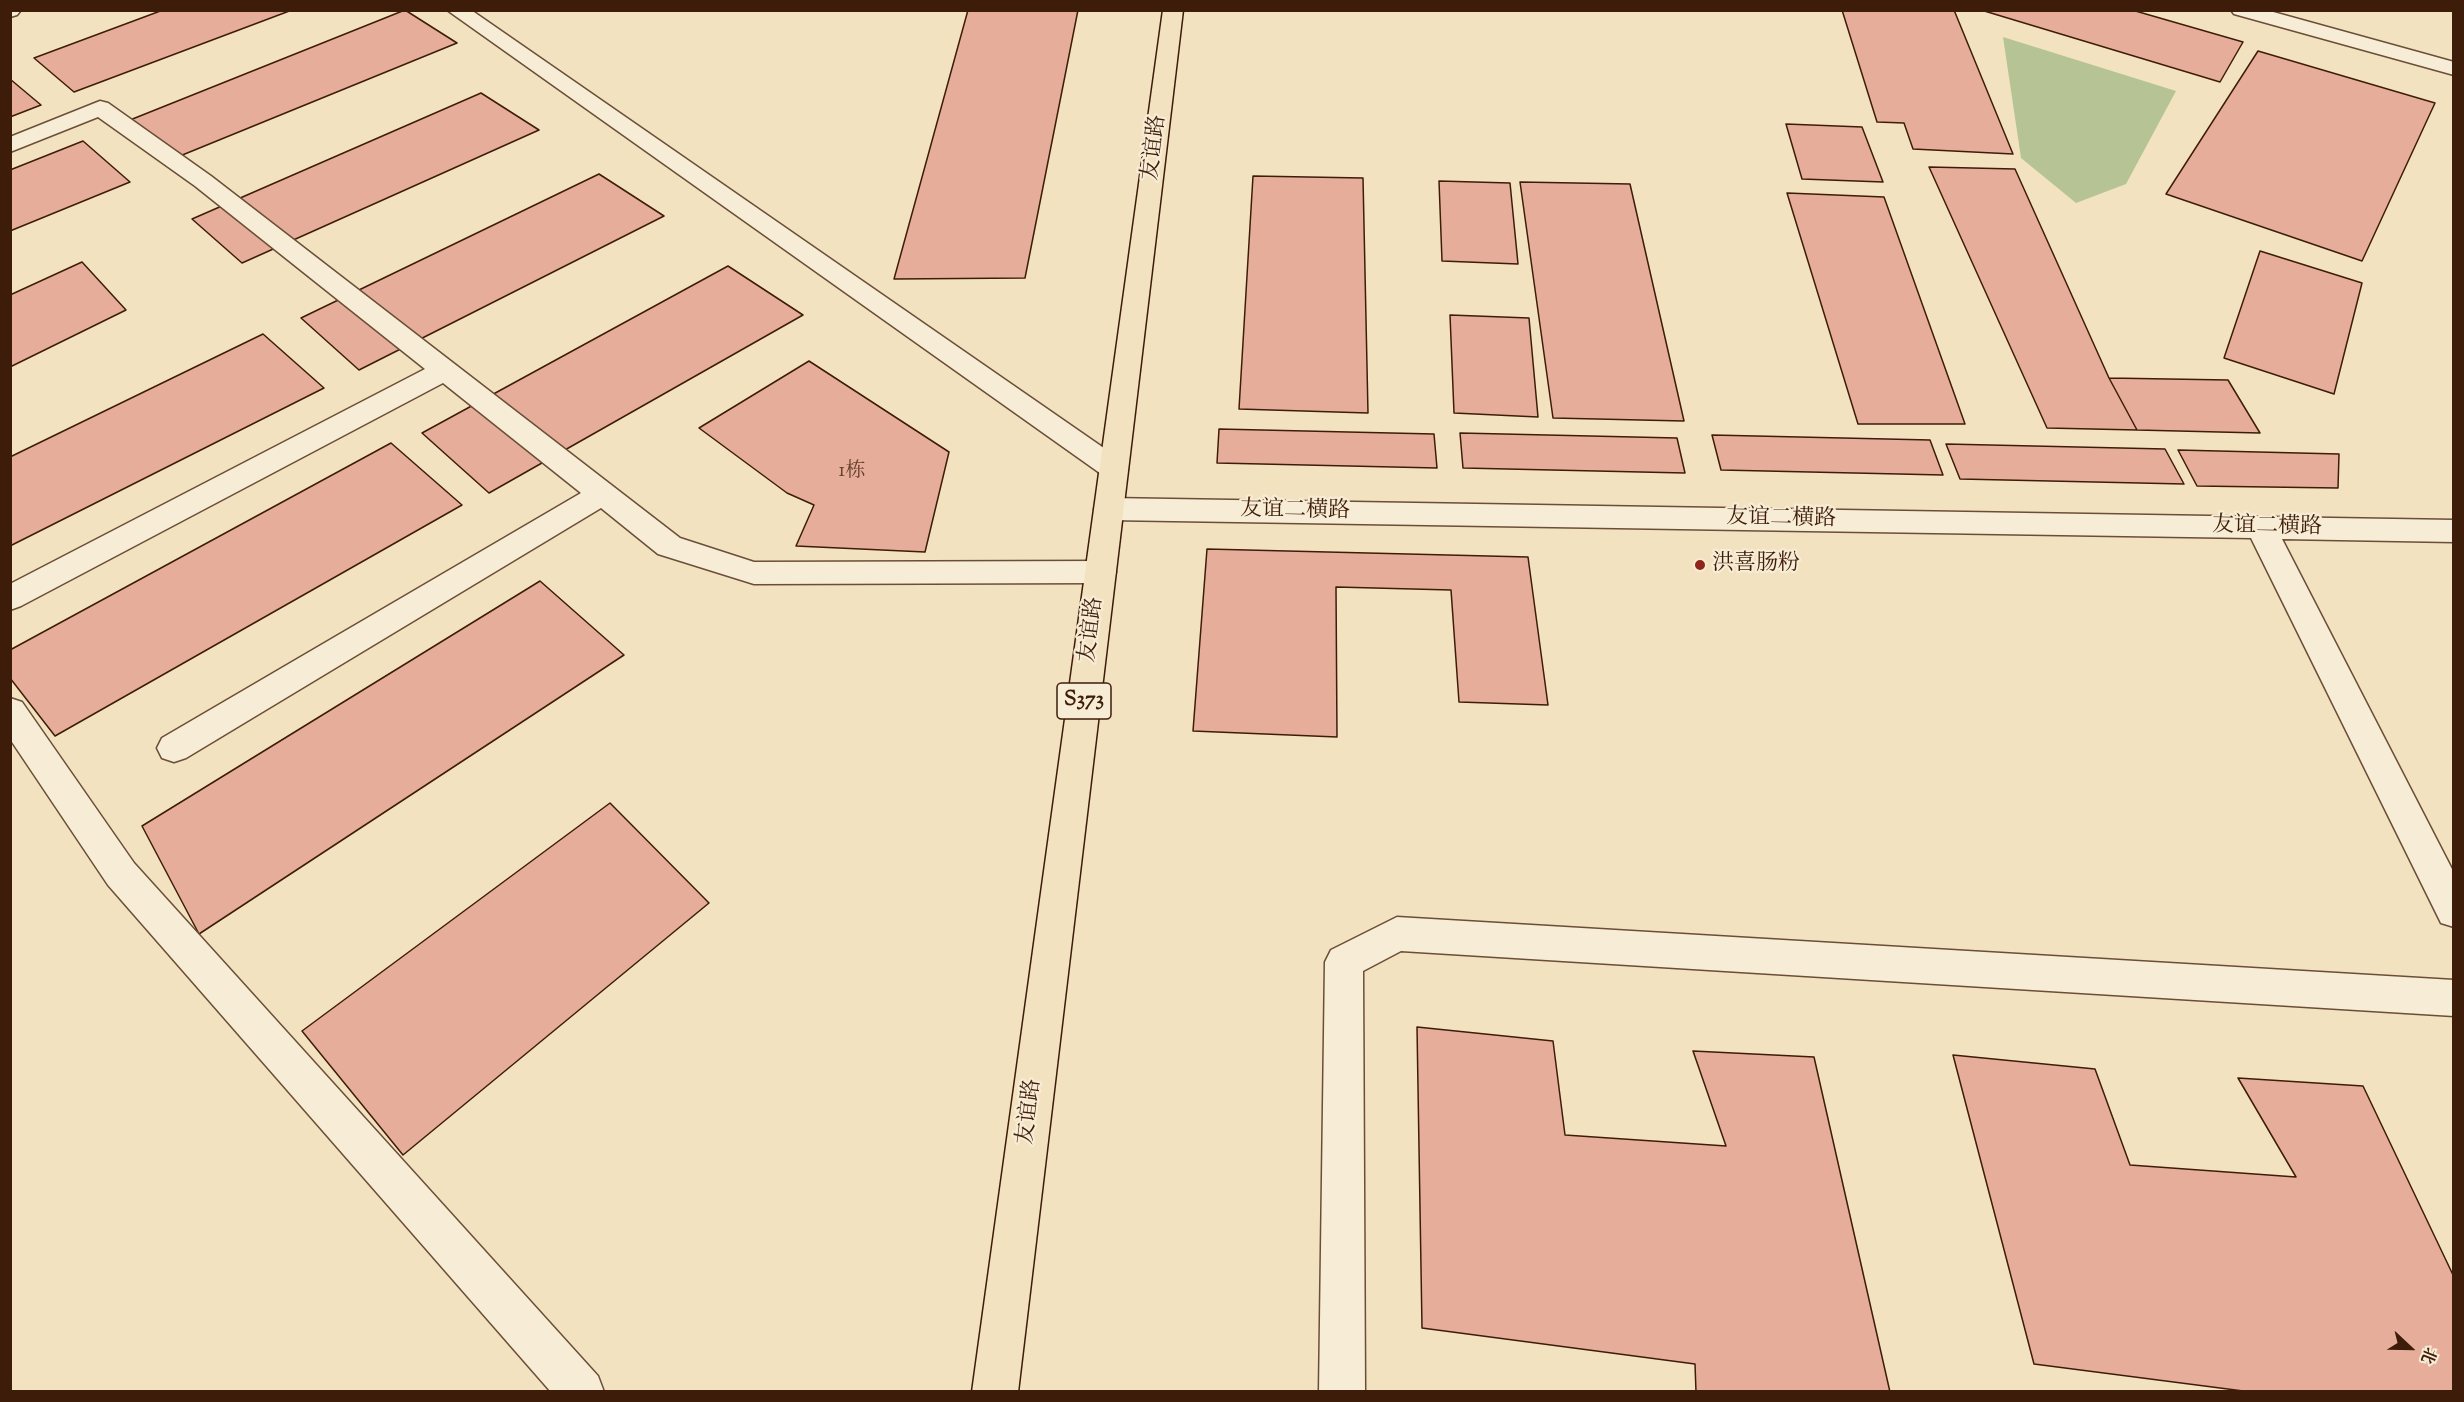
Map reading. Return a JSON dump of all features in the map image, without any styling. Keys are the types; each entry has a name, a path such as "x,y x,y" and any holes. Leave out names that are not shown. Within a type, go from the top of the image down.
{"main road":[{"name":"友谊路","path":"995,1392 1173,10"}],"street":[{"path":"457,10 1114,469"},
{"path":"2241,10 2454,69"},
{"path":"10,145 100,108 203,181 669,546 754,573 1101,572"},
{"path":"10,598 445,370"},
{"path":"174,748 602,494"},
{"name":"友谊二横路","path":"1109,509 2454,531"},
{"path":"2261,528 2454,911"},
{"path":"10,711 121,874 582,1392"},
{"path":"1342,1392 1344,962 1397,934 2454,998"}],"green space":[{"path":"2003,37 2176,91 2126,184 2076,203 2021,158"}],"building":[{"path":"163,10 292,10 74,92 34,58"},
{"path":"405,10 457,43 175,158 130,120"},
{"path":"968,10 1078,10 1025,278 894,279"},
{"path":"1842,10 1954,10 2013,154 1913,149 1904,123 1877,122"},
{"path":"1981,10 2132,10 2243,42 2220,82"},
{"path":"2258,51 2435,103 2362,261 2166,194"},
{"path":"10,79 41,105 10,117"},
{"path":"481,93 539,130 242,263 192,219"},
{"path":"1786,124 1862,127 1883,182 1802,179"},
{"path":"83,141 130,182 10,231 10,170"},
{"path":"1929,167 2015,169 2109,378 2137,430 2047,428"},
{"path":"599,174 664,216 359,370 301,318"},
{"path":"1253,176 1363,178 1368,413 1239,409"},
{"path":"1439,181 1510,183 1518,264 1442,261"},
{"path":"1520,182 1630,184 1684,421 1553,418"},
{"path":"1787,193 1884,197 1965,424 1858,424"},
{"path":"2260,251 2362,283 2334,394 2224,358"},
{"path":"82,262 126,310 10,367 10,295"},
{"path":"728,266 803,315 489,493 422,433"},
{"path":"1450,315 1529,318 1538,417 1454,413"},
{"path":"263,334 324,388 10,546 10,457"},
{"path":"809,361 949,452 925,552 796,546 814,505 787,493 699,428"},
{"path":"2109,378 2228,380 2260,433 2137,430"},
{"path":"1219,429 1434,434 1437,468 1217,463"},
{"path":"1460,433 1677,438 1685,473 1463,468"},
{"path":"1712,435 1930,440 1943,475 1721,470"},
{"path":"391,443 462,505 55,736 10,678 10,650"},
{"path":"1946,444 2165,449 2184,484 1960,479"},
{"path":"2178,450 2339,454 2338,488 2197,486"},
{"path":"1207,549 1528,557 1548,705 1459,702 1451,590 1336,587 1337,737 1193,731"},
{"path":"540,581 624,655 199,934 142,826"},
{"path":"610,803 709,903 403,1155 302,1031"},
{"path":"1417,1027 1553,1041 1565,1135 1726,1146 1693,1051 1814,1057 1890,1392 1696,1392 1695,1364 1422,1328"},
{"path":"1953,1055 2095,1069 2130,1165 2296,1177 2238,1078 2363,1086 2454,1277 2454,1392 2251,1392 2034,1364"}],"place":[{"name":"洪喜肠粉","path":"1700,565"}]}
